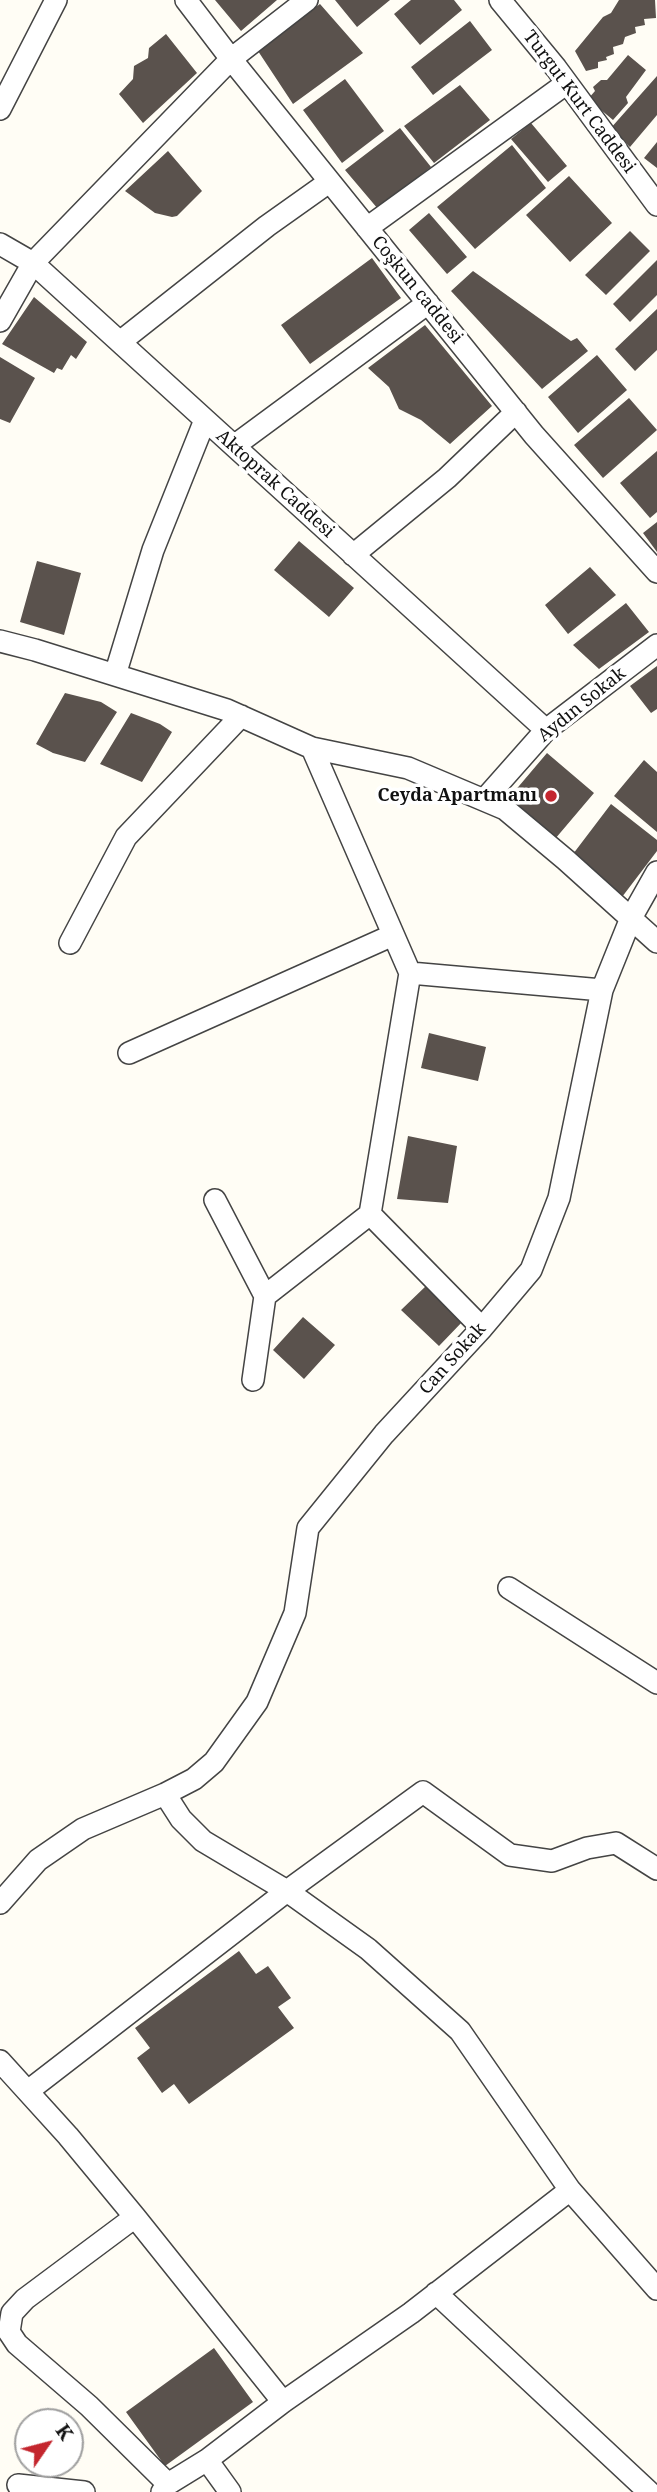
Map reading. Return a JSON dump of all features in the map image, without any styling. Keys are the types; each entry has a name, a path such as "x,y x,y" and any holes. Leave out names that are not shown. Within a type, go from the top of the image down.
{"street":[{"path":"0,109 56,0"},
{"name":"Coşkun caddesi","path":"186,0 329,182 516,412 657,572"},
{"path":"0,321 33,263 231,59 307,0"},
{"name":"Turgut Kurt Caddesi","path":"500,0 567,83 657,205"},
{"path":"367,228 567,83"},
{"path":"120,342 267,226 329,182"},
{"name":"Aktoprak Caddesi","path":"0,244 33,263 546,730"},
{"path":"234,446 428,303"},
{"path":"353,555 447,478 516,412"},
{"path":"115,675 153,550 205,420"},
{"path":"0,641 241,716 312,748 408,768 505,809 657,942"},
{"name":"Aydın Sokak","path":"484,800 546,730 657,645"},
{"path":"70,943 126,837 241,716"},
{"path":"265,1296 370,1214 410,973 312,748"},
{"name":"Can Sokak","path":"0,1902 38,1860 83,1829 194,1779 214,1762 257,1702 295,1613 308,1528 384,1434 482,1328 531,1270 559,1198 602,990 631,918 657,872"},
{"path":"129,1053 393,935"},
{"path":"410,973 602,990"},
{"path":"215,1200 265,1296 254,1380"},
{"path":"370,1214 482,1328"},
{"path":"509,1588 657,1683"},
{"path":"28,2091 287,1891 423,1792 510,1855 552,1861 587,1848 615,1843 655,1866"},
{"path":"165,1794 181,1819 203,1841 287,1891 368,1950 460,2031 570,2190 657,2289"},
{"path":"0,2061 135,2217 283,2402"},
{"path":"135,2217 26,2300 12,2314 4,2336 89,2406 165,2488 436,2293 570,2190"},
{"path":"436,2293 649,2492"},
{"path":"207,2460 230,2492"},
{"path":"18,2485 84,2492"}],"building":[{"path":"215,0 277,0 241,31"},
{"path":"335,0 390,0 357,27"},
{"path":"411,0 454,0 462,10 420,45 394,14"},
{"path":"619,0 655,0 656,18 644,19 645,25 635,27 636,33 625,37 623,44 613,47 614,54 606,57 607,60 598,62 598,68 586,71 575,51 603,17 611,13"},
{"path":"320,4 363,53 293,104 258,51"},
{"path":"470,21 492,50 433,95 411,67"},
{"path":"166,34 197,73 143,123 119,94 133,79 134,66 148,58 149,48"},
{"path":"628,55 646,70 626,97 628,103 613,120 588,99 595,91 593,87 601,80 607,80"},
{"path":"657,76 657,115 630,147 610,129"},
{"path":"345,79 384,131 342,163 303,110"},
{"path":"460,85 490,120 434,163 404,126"},
{"path":"531,123 567,166 548,182 511,139"},
{"path":"400,128 431,167 378,209 345,170"},
{"path":"657,142 657,168 644,158"},
{"path":"512,145 546,188 475,249 437,207"},
{"path":"168,151 202,191 177,216 172,217 155,213 125,191"},
{"path":"569,176 612,223 570,262 526,215"},
{"path":"429,213 467,257 447,274 409,230"},
{"path":"630,231 650,251 606,295 585,275"},
{"path":"372,258 401,298 310,364 281,325"},
{"path":"657,260 657,295 630,322 613,304"},
{"path":"473,271 571,341 577,338 588,351 542,389 451,291"},
{"path":"34,297 87,342 76,359 71,355 62,370 57,368 54,373 2,344"},
{"path":"657,309 657,350 635,371 615,349"},
{"path":"425,325 492,406 450,444 421,420 399,409 389,387 368,368"},
{"path":"597,355 627,390 578,433 548,397"},
{"path":"0,357 35,378 10,423 0,419"},
{"path":"629,398 657,430 603,478 574,445"},
{"path":"657,451 657,512 650,518 620,483"},
{"path":"657,522 657,552 643,533"},
{"path":"299,541 354,588 329,617 274,570"},
{"path":"37,561 81,573 64,635 20,622"},
{"path":"590,567 616,595 568,634 545,605"},
{"path":"626,603 649,632 599,669 573,645"},
{"path":"657,666 657,709 651,713 630,686"},
{"path":"65,693 101,702 117,712 85,762 53,753 36,744"},
{"path":"131,713 160,724 172,732 142,782 100,764"},
{"name":"Ceyda Apartmanı","path":"547,753 594,793 555,839 508,799"},
{"path":"644,760 657,772 657,832 614,796"},
{"path":"611,804 657,840 657,851 622,897 570,858"},
{"path":"429,1033 486,1047 478,1081 421,1068"},
{"path":"408,1136 457,1146 448,1203 397,1199"},
{"path":"427,1285 464,1320 439,1346 401,1310"},
{"path":"303,1317 335,1345 304,1379 273,1350"},
{"path":"239,1951 256,1974 268,1966 291,1998 278,2007 294,2028 189,2104 174,2084 162,2093 137,2058 150,2048 135,2028"},
{"path":"214,2348 253,2402 165,2466 126,2412"}],"place":[{"name":"Ceyda Apartmanı","path":"551,796"}]}
